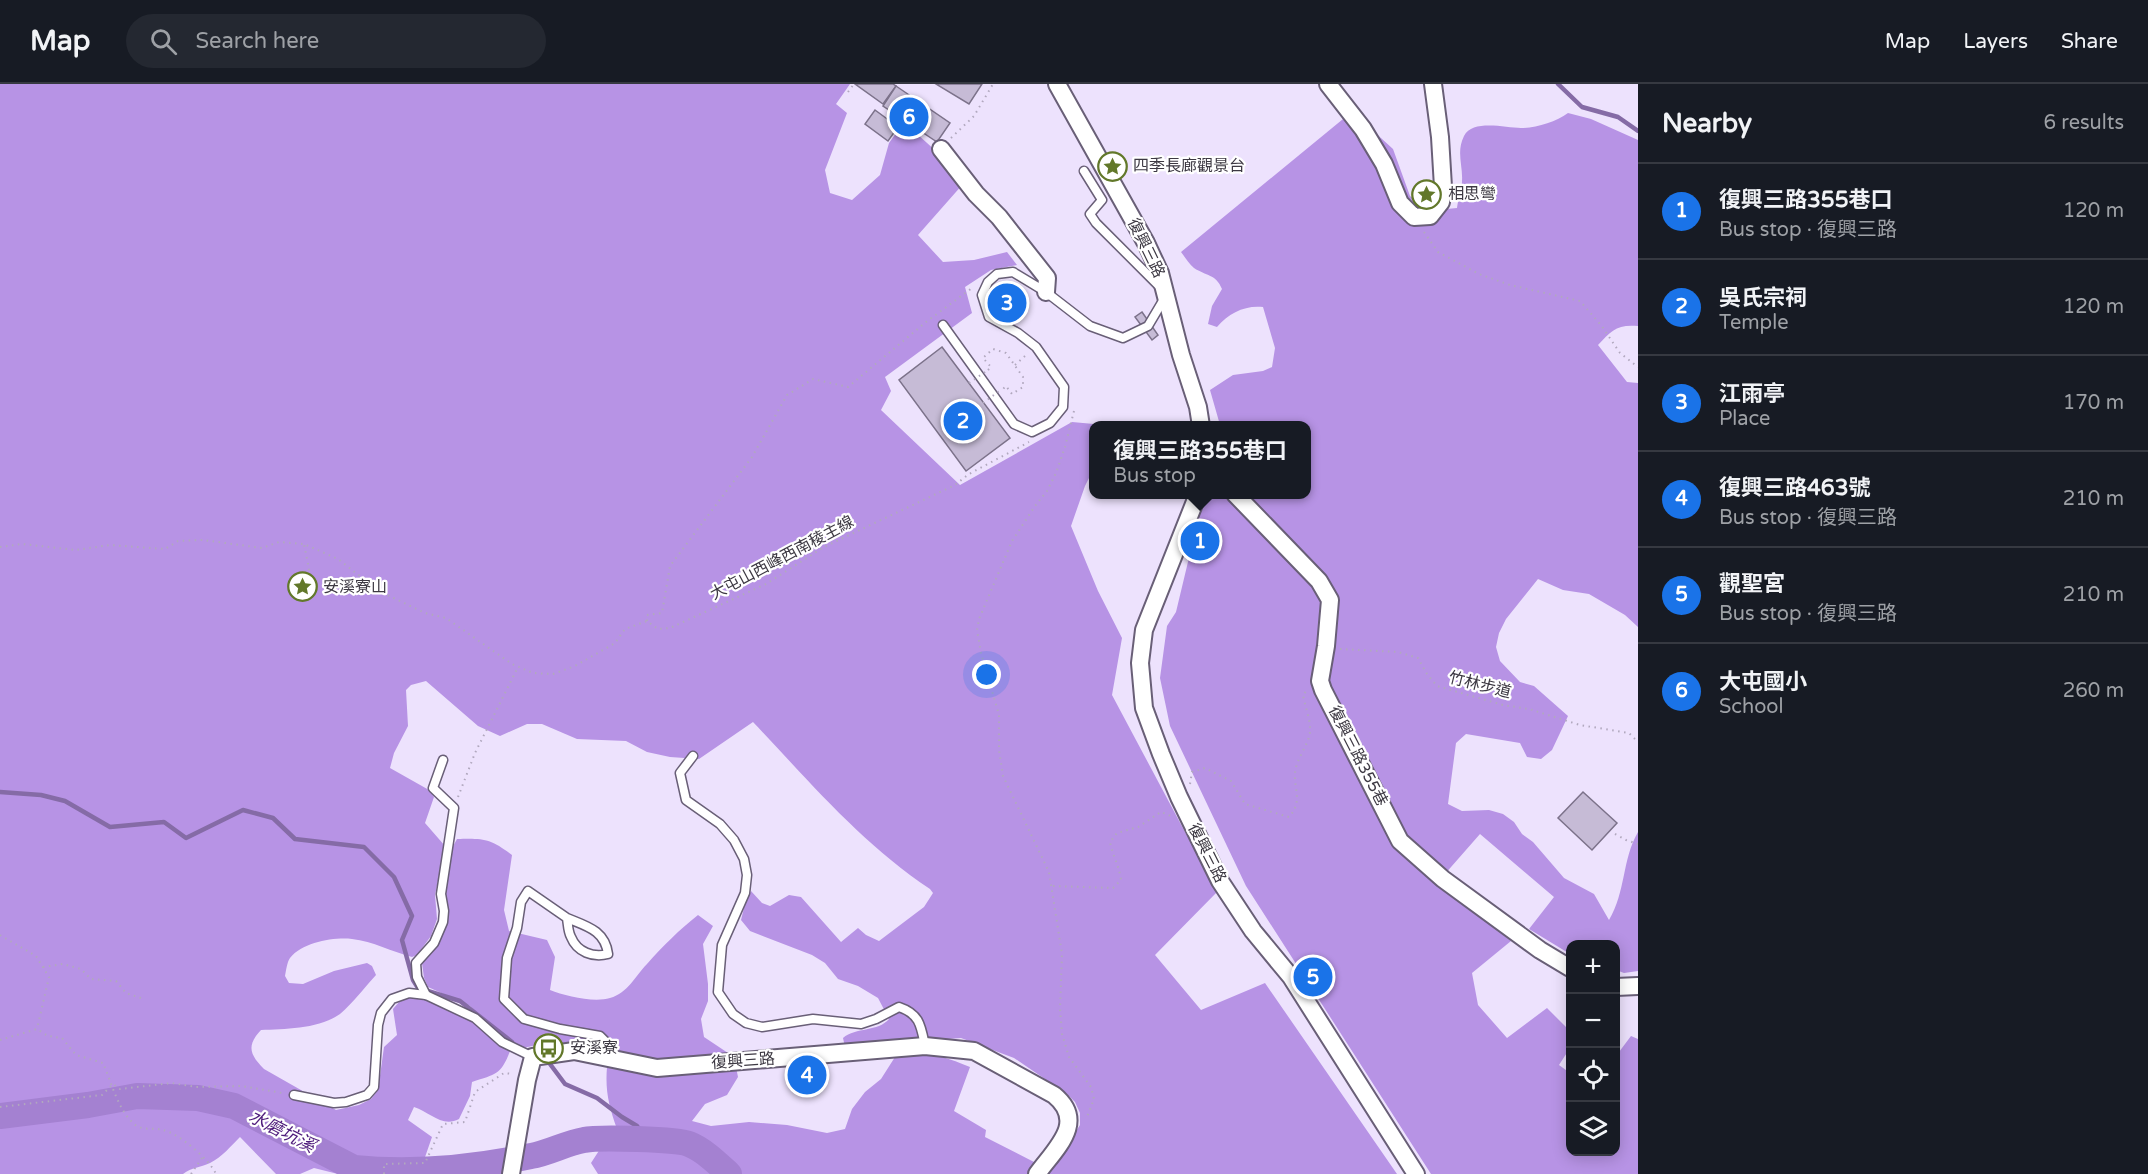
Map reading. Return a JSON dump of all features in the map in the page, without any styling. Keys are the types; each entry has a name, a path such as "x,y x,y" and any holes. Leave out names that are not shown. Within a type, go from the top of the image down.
{"street":[{"name":"復興三路","path":"1057,84 1146,243 1160,273 1200,421"},
{"path":"1328,84 1363,129 1384,164 1400,203 1414,217 1430,216 1441,202 1443,187 1440,137 1433,84"},
{"path":"941,148 976,194 999,217 1047,278 1046,292"},
{"name":"復興三路","path":"1196,499 1144,630 1140,663 1144,708 1179,796 1220,881 1253,931 1291,977 1416,1174"},
{"path":"1239,499 1319,581 1330,600 1320,681"},
{"name":"復興三路355巷","path":"1320,681 1400,841 1443,879 1540,950 1566,966"},
{"path":"1620,987 1638,987"},
{"name":"復興三路","path":"533,1057 574,1051 657,1068 925,1046 974,1051 1054,1095 1068,1110 1070,1121"},
{"path":"512,1165 533,1057"},
{"path":"1037,1174 1066,1135 1070,1121"}],"lane":[{"path":"943,325 1014,424 1032,432 1050,423 1063,407 1064,387 1036,347 1018,333 989,317 982,295 988,282 997,274 1012,272 1046,292 1090,326 1123,338 1148,326 1167,294 1096,223 1090,214 1102,200 1084,171"},
{"path":"693,756 680,773 686,800 720,824 734,840 744,859 747,875 745,893 722,945 718,992 733,1014 746,1023 762,1027 813,1019 861,1024 899,1007 912,1012 921,1026 925,1046"},
{"path":"425,994 418,979 416,963 434,943 443,922 441,894 454,808 433,788 443,760"},
{"path":"567,918 571,939 587,954 599,956 608,954 607,944 594,929 567,918 528,891 521,902 517,928 507,958 504,999 524,1019 600,1036 610,1046 609,1059"},
{"path":"294,1095 334,1103 346,1102 367,1095 374,1087 378,1025 381,1013 392,999 409,993 425,994 475,1018 502,1042 533,1057"}],"path":[{"path":"848,92 854,84"},
{"path":"941,148 974,116 993,84"},
{"path":"1414,217 1437,252 1479,274 1510,285 1580,301 1601,324 1620,353 1638,367"},
{"path":"0,547 22,544 76,550 110,545 165,549 178,542 203,540 262,548 279,542 304,544 338,559 379,591 425,613 446,618 518,667 532,673 554,674 575,666 615,643 625,629 647,621 647,615 662,614 670,566 752,457 787,395 813,379 848,387 926,322 980,282 988,282"},
{"path":"1015,365 1036,347"},
{"path":"983,403 1006,386 1012,394 1023,387 1023,377 1006,353 993,349 983,358 991,367"},
{"path":"969,383 988,370"},
{"path":"1070,1121 1088,1117 1094,1099 1091,1087 1069,1057 1062,1034 1060,1009 1062,954 1053,886 1049,872 1003,777 999,750 999,715 990,690 977,630 979,619 1012,541 1047,491 1056,473 1075,406"},
{"name":"大屯山西峰西南稜主線","path":"647,621 658,629 670,628 766,584 824,547 955,485 969,474 1032,440 1032,432"},
{"path":"302,587 309,569 304,544"},
{"name":"竹林步道","path":"1326,646 1350,650 1398,652 1418,658 1437,686 1580,724 1629,733 1638,742"},
{"path":"454,808 475,753 518,667"},
{"path":"1179,796 1188,793 1192,772 1205,768 1231,781 1245,804 1288,817 1296,810 1298,792 1295,772 1310,734 1303,695 1313,682 1320,681"},
{"path":"1053,886 1113,888 1121,880 1119,866 1110,842 1117,833 1138,826 1161,812 1182,819 1190,818"},
{"path":"1615,834 1638,844"},
{"path":"0,935 36,956 48,977 37,1029"},
{"path":"43,967 63,964 81,969 91,979 116,981 126,993 144,999"},
{"path":"0,1040 37,1029 48,1036 62,1038 76,1055 103,1063 125,1113 133,1124 144,1129 163,1130 188,1142 212,1166 216,1174"},
{"path":"384,1174 384,1164 425,1163 443,1124 465,1122 475,1092 504,1073 512,1073 527,1080"},
{"path":"113,1084 120,1089 172,1083 196,1086 242,1086 294,1095"},
{"path":"0,1107 102,1095 113,1084"},
{"path":"190,1174 202,1158"}],"shaded area":[{"path":"0,84 850,84 836,104 847,113 825,170 830,193 852,200 880,175 889,143 904,122 938,153 963,184 918,235 943,262 974,260 1007,252 1017,265 991,270 965,287 972,313 885,377 891,391 881,410 960,485 1072,422 1089,424 1089,478 1071,526 1098,591 1122,638 1112,695 1217,892 1155,955 1201,1010 1265,983 1397,1174 1048,1174 1080,1125 1080,1113 1075,1102 1067,1094 1014,1058 961,1038 845,1047 843,1038 854,1032 879,1026 889,1019 878,998 858,986 838,979 825,963 812,955 750,931 741,920 751,891 762,903 770,906 789,895 801,897 841,942 858,928 879,941 924,907 933,893 859,832 753,722 699,759 670,757 647,752 626,741 577,739 542,724 527,724 500,736 478,726 426,681 411,685 406,690 408,726 394,753 390,768 429,790 434,797 425,823 445,846 435,895 437,919 431,936 417,955 412,957 352,939 328,940 303,948 288,962 285,976 289,983 303,984 334,971 367,963 372,966 376,975 340,1014 332,1019 312,1025 261,1030 252,1046 253,1055 264,1069 336,1110 359,1105 371,1099 378,1090 384,1047 397,1035 393,1009 399,1002 410,997 424,998 473,1021 510,1051 504,1065 497,1072 472,1082 470,1096 459,1119 447,1122 414,1107 408,1120 432,1137 424,1160 382,1160 377,1163 377,1167 383,1174 338,1174 314,1168 300,1174 276,1174 240,1137 214,1161 183,1174 0,1174"},
{"path":"1354,110 1393,149 1410,196 1436,210 1457,208 1462,184 1460,153 1462,142 1468,131 1474,128 1482,126 1533,127 1552,122 1568,113 1591,119 1638,140 1638,326 1620,327 1598,345 1627,382 1638,383 1638,627 1625,615 1589,594 1563,590 1538,579 1506,619 1499,633 1496,647 1500,661 1520,682 1534,686 1568,716 1552,750 1541,759 1527,757 1520,743 1466,734 1456,743 1448,804 1462,811 1489,810 1503,814 1514,822 1522,834 1533,842 1564,878 1594,894 1609,920 1618,898 1629,853 1638,832 1638,971 1620,972 1620,940 1566,940 1566,952 1529,929 1554,897 1480,834 1437,883 1511,941 1472,973 1478,1005 1507,1038 1547,1008 1566,1027 1566,1054 1559,1065 1566,1070 1566,1156 1620,1156 1620,1051 1631,1036 1638,1039 1638,1174 1431,1174 1246,886 1170,726 1160,678 1167,626 1176,612 1203,499 1311,499 1311,421 1219,421 1210,390 1233,375 1263,371 1272,367 1275,348 1263,307 1250,307 1238,311 1217,327 1208,324 1212,306 1222,289 1214,278 1192,266 1181,252"},
{"path":"457,839 487,841 512,855 504,910 509,931 547,940 555,957 550,990 596,1000 616,996 671,938 698,915 713,926 703,944 708,1001 701,1019 704,1037 734,1057 738,1077 727,1095 705,1104 692,1121 711,1126 749,1122 787,1125 827,1133 845,1129 852,1109 865,1092 881,1079 895,1057 933,1055 970,1067 954,1111 986,1130 985,1137 1034,1162 1035,1167 1030,1174 598,1174 591,1163 617,1129 608,1098 607,1067 591,1050 570,1044 551,1042 523,1048 506,1041 470,1006 428,987 424,978 422,963 440,935 451,850"}],"building":[{"path":"855,84 893,84 896,86 883,104"},
{"path":"936,84 982,84 969,104"},
{"path":"896,86 950,123 937,142 883,106"},
{"path":"875,110 898,127 888,141 865,124"},
{"path":"1007,291 1016,294 1019,303 1016,312 1007,315 998,312 995,303 998,294"},
{"path":"1142,312 1158,335 1152,340 1135,317"},
{"path":"942,347 1010,438 966,471 899,380"},
{"path":"1583,792 1617,823 1592,850 1558,818"}],"waterway":[{"path":"1558,84 1582,107 1618,117 1638,131"},
{"path":"0,792 41,795 65,801 110,827 164,822 186,838 243,810 273,818 295,839 364,847 394,877 412,916 402,940 413,980 418,988 460,1001 512,1042"},
{"path":"550,1064 565,1084 597,1098 637,1126 648,1141"},
{"name":"水磨坑溪","path":"0,1116 88,1105 137,1096 198,1098 234,1106 354,1168 420,1170 465,1167 538,1155 584,1140 620,1139 689,1144 705,1153 729,1174"}],"place":[{"name":"大屯國小","path":"909,117"},
{"name":"四季長廊觀景台","path":"1112,166"},
{"name":"相思彎","path":"1427,194"},
{"name":"江雨亭","path":"1007,303"},
{"name":"吳氏宗祠","path":"963,421"},
{"name":"復興三路355巷口","path":"1200,541"},
{"name":"安溪寮山","path":"302,587"},
{"name":"觀聖宮","path":"1313,977"},
{"name":"安溪寮","path":"549,1048"},
{"name":"復興三路463號","path":"807,1075"}]}
